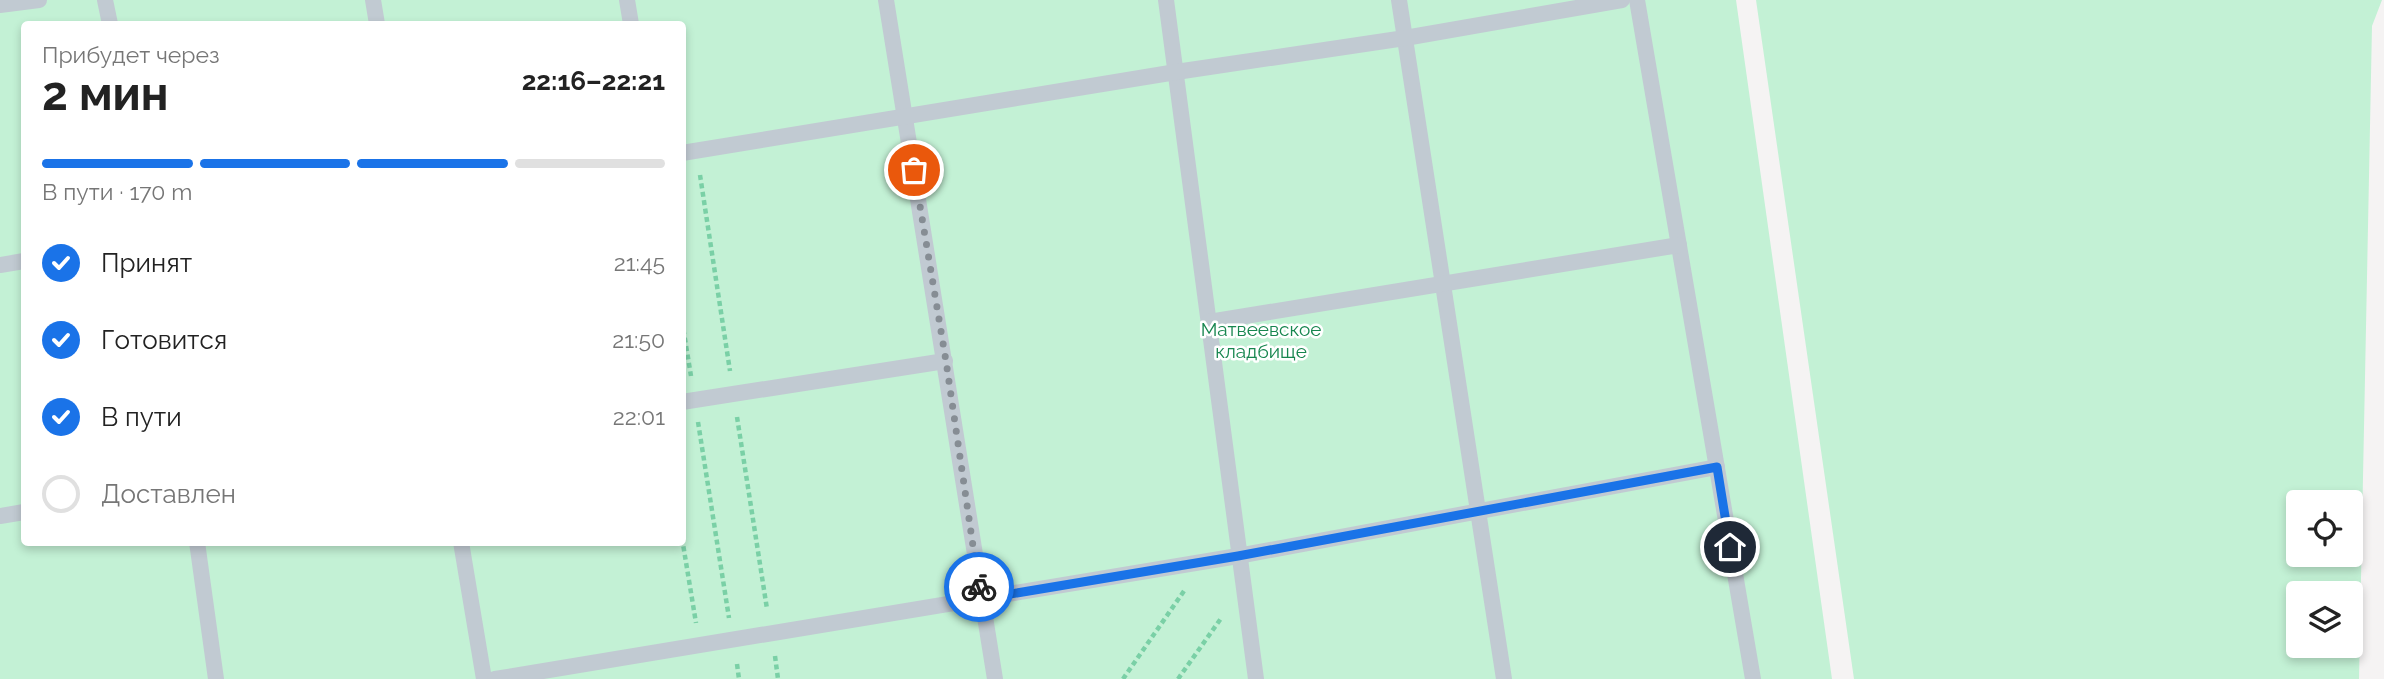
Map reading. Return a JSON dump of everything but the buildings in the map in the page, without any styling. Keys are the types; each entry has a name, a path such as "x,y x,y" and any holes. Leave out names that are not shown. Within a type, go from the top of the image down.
{"lane":[{"path":"0,5 39,0"},
{"path":"105,0 109,21"},
{"path":"373,0 376,21"},
{"path":"627,0 630,21"},
{"path":"886,0 995,679"},
{"path":"1166,0 1256,679"},
{"path":"1399,0 1504,679"},
{"path":"686,152 1177,72 1405,38 1622,0"},
{"path":"1637,0 1753,679"},
{"path":"1209,322 1679,244"},
{"path":"0,265 21,262"},
{"path":"689,401 946,361"},
{"path":"495,679 1205,562 1717,467"},
{"path":"0,516 21,512"},
{"path":"198,546 216,679"},
{"path":"462,546 484,679"}],"path":[{"path":"686,367 689,401 739,679"},
{"path":"683,546 700,646"},
{"path":"1122,679 1205,562"},
{"path":"1178,679 1243,587"}],"green space":[{"name":"Матвеевское кладбище","path":"0,0 1736,0 1832,679 0,679"},
{"path":"1756,0 2382,0 2372,26 2363,490 2286,490 2286,567 2361,567 2361,581 2286,581 2286,658 2359,658 2359,679 1854,679"}],"way so far":[{"path":"914,170 946,361 979,587"}],"route":[{"path":"979,587 981,599 1238,556 1717,467 1730,547"}]}
